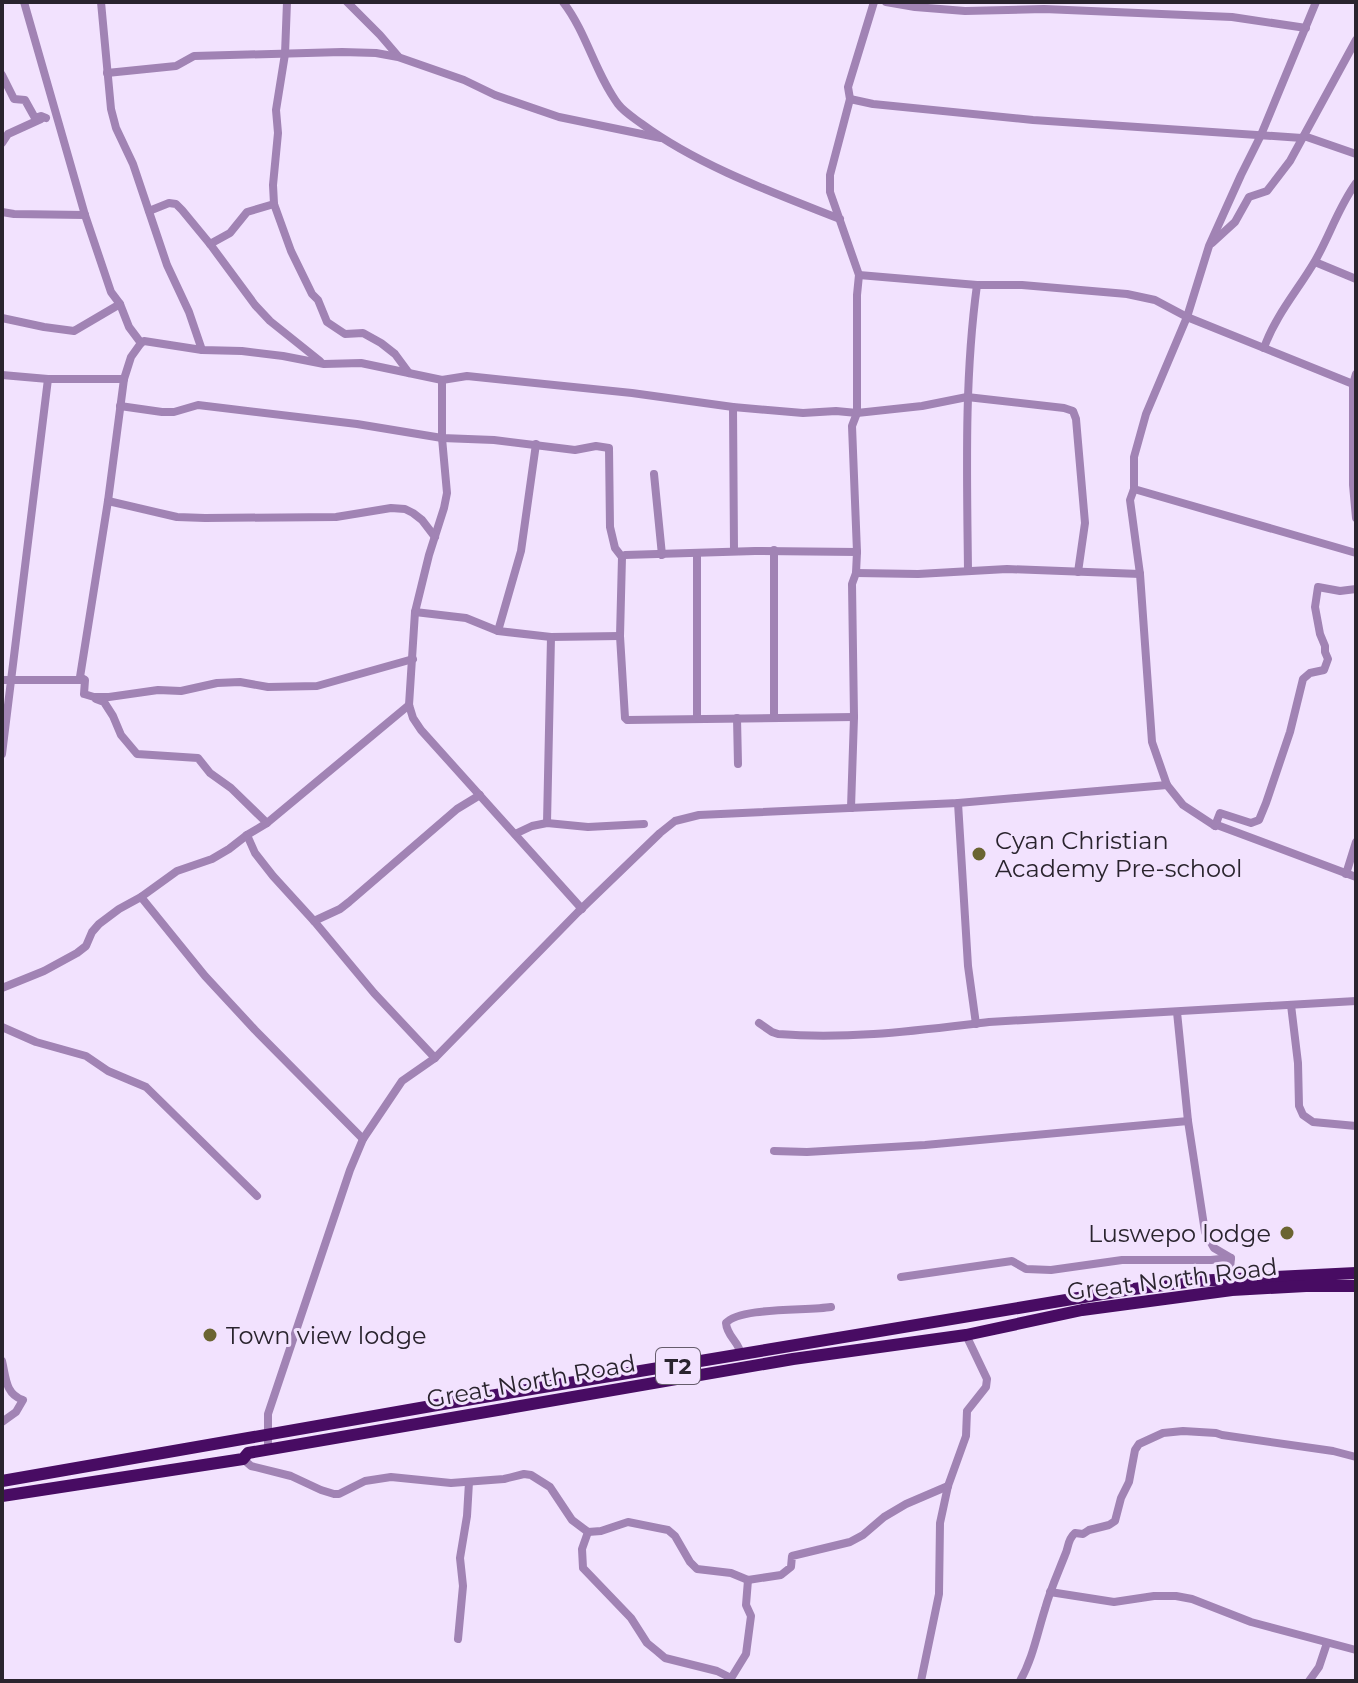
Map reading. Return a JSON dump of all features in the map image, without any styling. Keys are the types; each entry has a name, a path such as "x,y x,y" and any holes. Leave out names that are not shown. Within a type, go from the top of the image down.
{"highway":[{"name":"Great North Road","path":"2,1481 1126,1290 1194,1281 1356,1273"},
{"name":"Great North Road","path":"2,1496 243,1459 248,1453 793,1359 966,1335 1082,1310 1195,1294 1285,1287 1356,1286"}],"street":[{"path":"24,2 50,116 111,292 141,343"},
{"path":"101,2 111,109 116,128 133,164 167,265 189,312 202,350"},
{"path":"287,2 285,54 276,110 278,133 274,204 291,251 327,322 345,334 363,333 381,343 395,354 410,374"},
{"path":"347,2 398,57"},
{"path":"563,2 606,86 621,108 661,138 755,186 840,219"},
{"path":"851,808 854,717 852,584 857,552 852,426 857,413 859,275 830,192 830,175 850,99 848,87 874,2"},
{"path":"886,2 965,11 1044,9 1232,17 1306,28"},
{"path":"1316,2 1261,135 1209,246 1187,317 1146,414 1134,457 1134,489 1130,500 1140,574 1152,742 1167,785 1183,805 1215,826 1356,877"},
{"path":"1209,246 1235,222 1249,197 1267,191 1290,161 1356,40"},
{"path":"107,73 176,66 194,56 376,53 398,57 464,80 495,95 559,117 661,138"},
{"path":"2,75 14,99 25,100 35,118 50,116"},
{"path":"850,99 1033,120 1304,136 1356,154"},
{"path":"2,143 8,134 50,116"},
{"path":"1264,348 1275,324 1315,262 1335,216 1356,183"},
{"path":"149,211 169,203 176,204 255,305 270,321 324,364"},
{"path":"210,244 230,233 247,212 274,204"},
{"path":"2,212 85,215"},
{"path":"1315,262 1356,279"},
{"path":"859,275 977,285 1022,285 1127,294 1155,300 1187,317 1353,384"},
{"path":"968,571 967,397 977,285"},
{"path":"2,318 74,331 120,304"},
{"path":"85,680 80,677 124,379 131,357 144,341 202,350 242,351 324,364 361,363 442,380 467,376 803,413 857,413 922,406 967,397 1064,408 1075,415 1085,523 1078,572"},
{"path":"1356,374 1353,384 1356,518"},
{"path":"2,375 48,379 124,379"},
{"path":"2,754 6,681 48,379"},
{"path":"442,380 442,438 447,493 415,612 409,705 421,730 582,909"},
{"path":"120,406 174,412 198,405 357,424 442,438 494,440 575,450 596,446 609,448 610,527 615,548 622,557 620,636 625,718 854,717"},
{"path":"733,407 734,551"},
{"path":"498,631 521,551 536,444"},
{"path":"654,474 662,555"},
{"path":"1134,489 1356,553"},
{"path":"108,501 191,518 315,518 405,509 422,520 435,537"},
{"path":"622,557 774,550 857,552"},
{"path":"774,550 774,717"},
{"path":"697,554 697,718"},
{"path":"856,573 918,574 1007,569 1140,574"},
{"path":"1215,826 1220,813 1251,823 1259,820 1290,732 1303,679 1310,673 1324,670 1328,659 1315,607 1318,587 1340,591 1356,589"},
{"path":"415,612 466,618 498,631 551,637 620,636"},
{"path":"547,823 551,637"},
{"path":"84,694 109,697 240,682 268,687 317,686 413,659"},
{"path":"6,681 85,680"},
{"path":"84,694 85,680"},
{"path":"84,694 104,702 121,735 137,754 198,758 210,773 231,788 267,823"},
{"path":"2,988 77,953 86,946 99,924 119,909 177,871 212,859 267,823 409,705"},
{"path":"737,718 738,764"},
{"path":"268,1450 268,1414 363,1139 402,1081 435,1058 582,909 675,821 699,815 958,803 1167,785"},
{"path":"314,921 340,909 457,809 480,795"},
{"path":"958,803 968,966 976,1024"},
{"path":"515,834 547,823 588,827 644,824"},
{"path":"247,835 255,853 273,876 435,1058"},
{"path":"1346,874 1356,842"},
{"path":"141,897 205,976 363,1139"},
{"path":"759,1023 772,1032 785,1035 897,1032 976,1024 1356,1001"},
{"path":"1291,1005 1299,1106 1303,1115 1313,1122 1356,1126"},
{"path":"1177,1012 1188,1121 1205,1232 1214,1248 1231,1258"},
{"path":"2,1027 36,1042 86,1056 108,1071 146,1087 257,1196"},
{"path":"774,1151 925,1145 1188,1121"},
{"path":"901,1277 1012,1261 1026,1269 1051,1270 1122,1260 1231,1258"},
{"path":"1231,1258 1232,1279"},
{"path":"741,1355 740,1346 727,1332 728,1319 743,1314 831,1307"},
{"path":"921,1681 939,1594 940,1523 948,1486 966,1436 967,1411 986,1387 987,1379 966,1335"},
{"path":"2,1361 6,1383 15,1397 23,1400 16,1412 2,1422"},
{"path":"1020,1681 1029,1665 1050,1592 1070,1538 1075,1533 1083,1534 1115,1521 1139,1444 1163,1433 1183,1431 1216,1433 1356,1457"},
{"path":"243,1459 251,1466 291,1476 334,1494 365,1481 391,1477 435,1483 531,1475 550,1487 572,1520 588,1532 628,1522 668,1530 697,1569 731,1573 748,1580 787,1572 792,1556 850,1542 906,1504 948,1486"},
{"path":"458,1639 463,1586 460,1558 469,1482"},
{"path":"588,1532 582,1549 583,1568 631,1618 647,1643 665,1658 717,1671 730,1680 746,1654 751,1619 746,1605 748,1580"},
{"path":"1050,1592 1114,1602 1154,1596 1192,1599 1251,1622 1356,1650"},
{"path":"1309,1681 1319,1667 1327,1643"}],"place":[{"name":"Cyan Christian Academy Pre-school","path":"979,854"},
{"name":"Luswepo lodge","path":"1287,1233"},
{"name":"Town view lodge","path":"210,1335"}]}
